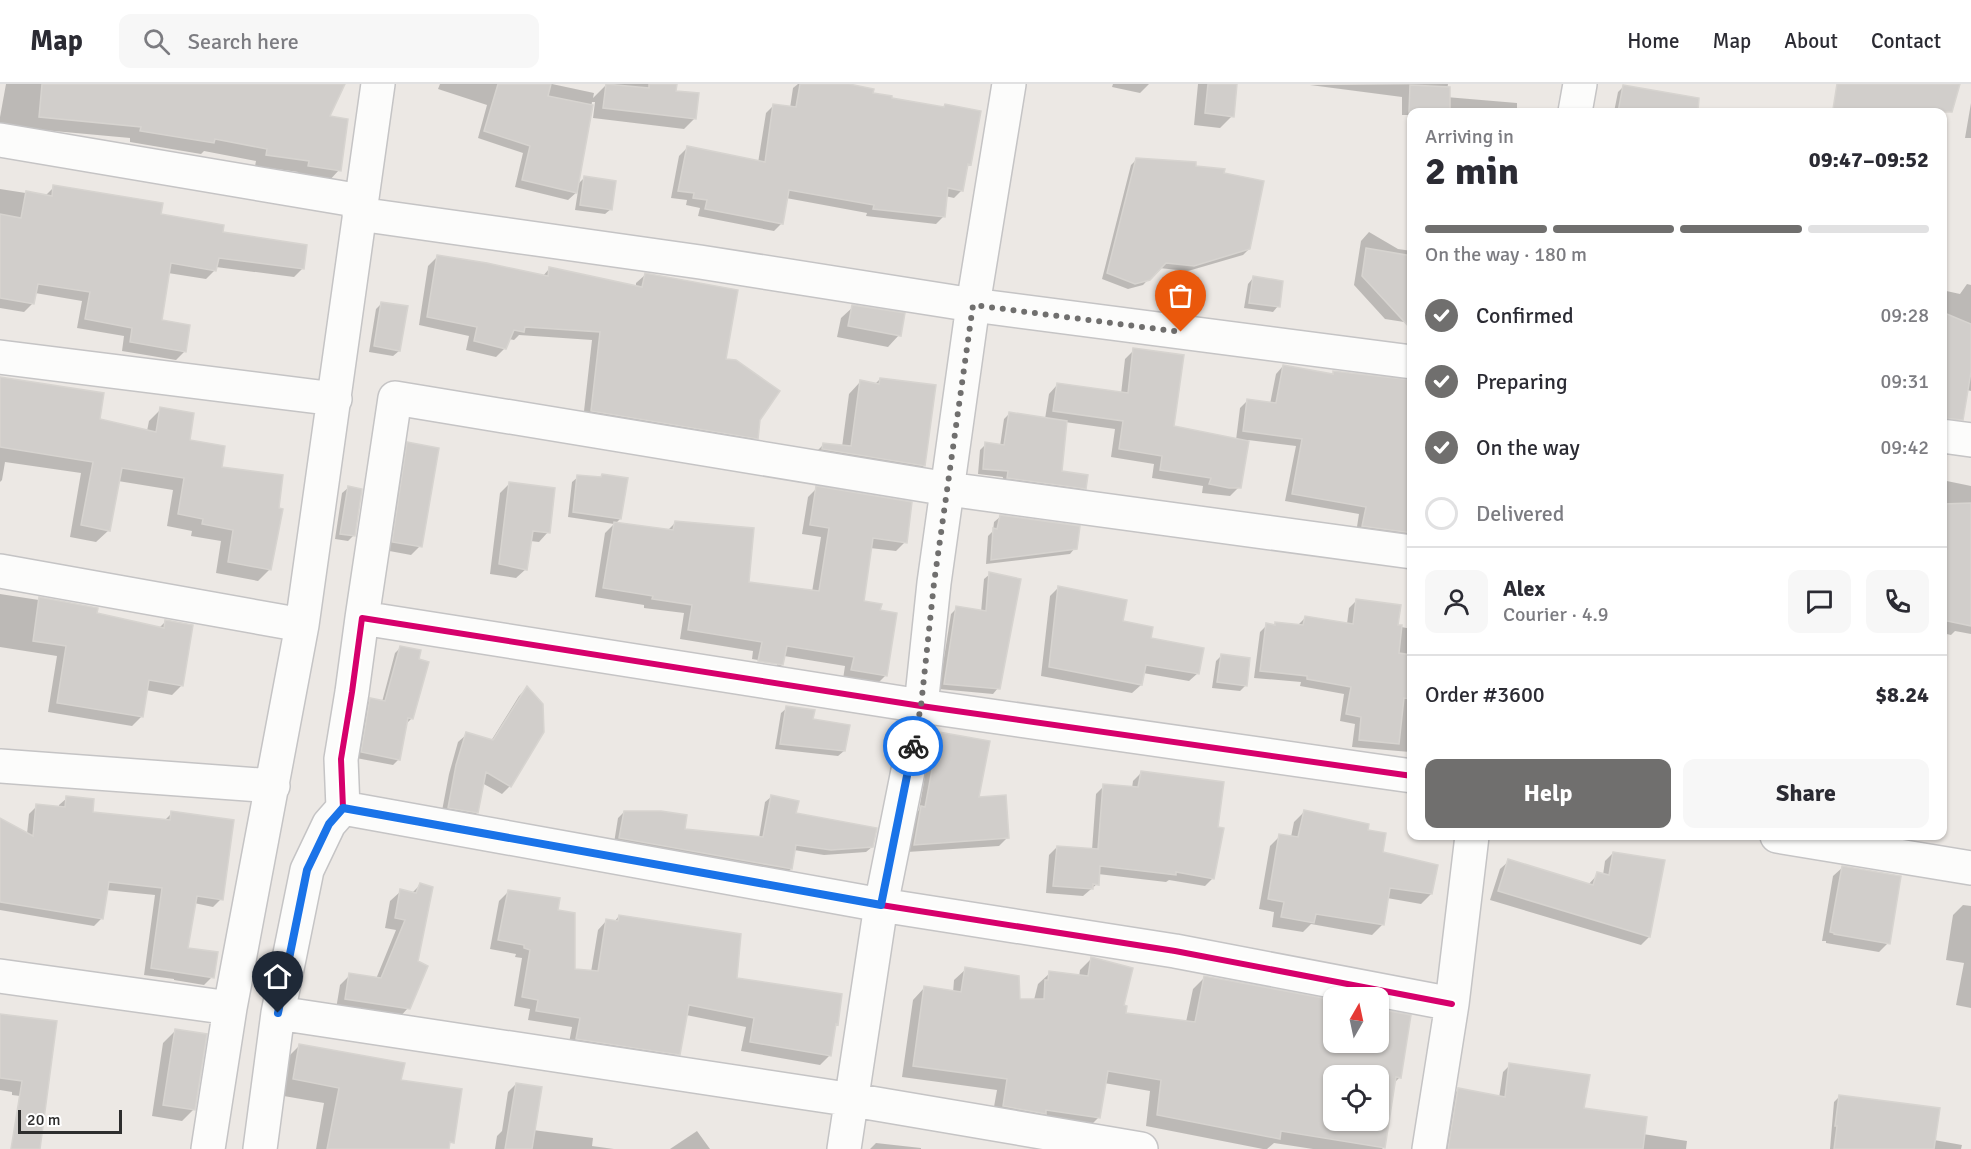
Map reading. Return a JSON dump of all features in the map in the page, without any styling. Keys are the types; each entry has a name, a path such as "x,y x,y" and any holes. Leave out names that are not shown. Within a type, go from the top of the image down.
{"street":[{"path":"208,1149 230,1008 302,625 378,84"},
{"path":"844,1149 881,905 921,706 934,583 973,305 1009,84"},
{"path":"1576,108 1580,84"},
{"path":"0,140 360,207 973,305 1407,361"},
{"path":"0,357 335,399"},
{"path":"260,1149 278,1013 307,870 329,824 343,808 341,759 395,398 948,489 1407,551"},
{"path":"1947,437 1971,440"},
{"path":"0,571 302,625"},
{"path":"362,618 921,706 1407,775"},
{"path":"0,766 273,786"},
{"path":"343,808 881,905 1175,951 1452,1004"},
{"path":"1429,1149 1452,1004 1472,840"},
{"path":"1801,840 1971,868"},
{"path":"0,976 230,1008"},
{"path":"278,1013 853,1100 1141,1149"}],"building":[{"path":"42,84 345,84 330,116 348,119 341,171 308,166 309,161 266,155 267,149 215,139 214,143 140,131 141,127 39,117"},
{"path":"498,84 551,84 548,96 593,105 577,193 522,180 530,146 484,131"},
{"path":"606,84 649,88 649,84 677,84 676,91 699,93 696,119 603,108"},
{"path":"800,84 849,84 874,89 873,93 892,96 892,98 981,111 971,165 968,164 963,191 948,188 945,217 873,209 874,205 789,190 783,224 705,209 707,200 693,198 694,193 678,191 687,146 765,162 773,104 796,107"},
{"path":"1208,84 1237,84 1234,117 1205,113"},
{"path":"1837,84 1960,84 1952,112 1947,112 1947,108 1833,108"},
{"path":"1410,85 1450,87 1450,108 1409,108"},
{"path":"1623,85 1699,98 1698,108 1619,108"},
{"path":"1136,158 1196,162 1196,166 1225,169 1224,173 1264,181 1250,249 1194,266 1166,263 1150,280 1135,284 1107,273"},
{"path":"584,176 616,181 612,210 580,205"},
{"path":"53,185 163,203 161,214 224,225 223,232 307,245 304,269 219,258 216,271 171,263 162,320 190,325 186,352 130,342 132,328 85,319 90,292 38,284 34,304 0,298 0,214 21,218 26,191 52,196"},
{"path":"1366,248 1407,255 1407,325 1362,276"},
{"path":"437,255 548,276 549,267 642,287 645,273 738,290 726,359 736,360 780,391 760,420 758,439 591,411 600,332 525,327 524,332 514,330 506,349 474,341 477,327 427,317"},
{"path":"1253,276 1283,281 1280,307 1249,303"},
{"path":"381,302 408,306 400,351 374,346"},
{"path":"852,305 905,313 901,336 848,326"},
{"path":"1947,314 1971,324 1971,372 1963,420 1947,418"},
{"path":"1133,348 1184,355 1174,426 1249,441 1241,488 1209,484 1211,478 1160,470 1162,456 1119,449 1123,421 1053,411 1057,383 1128,393"},
{"path":"1283,365 1333,374 1333,371 1407,379 1407,532 1362,526 1366,507 1292,494 1302,439 1243,431 1247,399 1276,403"},
{"path":"0,377 104,393 100,419 156,432 160,407 194,413 190,440 225,446 222,467 283,475 279,508 283,509 271,570 228,562 233,530 202,524 203,519 178,514 184,478 122,468 110,531 81,525 93,462 0,447"},
{"path":"880,378 936,385 925,466 822,449 823,443 851,446 860,380 879,384"},
{"path":"1009,412 1067,421 1062,471 1088,475 1086,489 1007,478 1008,471 983,469 985,442 1004,445"},
{"path":"407,442 439,448 422,547 392,542"},
{"path":"602,474 628,478 621,519 573,512 577,475 601,477"},
{"path":"509,482 555,488 550,533 533,531 527,570 499,564"},
{"path":"348,486 362,489 355,536 340,534"},
{"path":"816,486 912,502 907,543 873,538 864,601 882,604 880,610 897,613 887,676 851,670 854,657 787,646 783,665 758,661 762,642 688,630 692,605 603,588 614,522 673,530 675,521 754,528 749,582 819,591 829,528 810,525"},
{"path":"1971,503 1971,626 1947,621 1947,504"},
{"path":"1000,515 1080,526 1077,549 991,560 993,528 997,529"},
{"path":"989,572 1021,579 1000,689 944,684 956,606 986,611"},
{"path":"1058,586 1127,600 1123,621 1153,627 1151,638 1204,648 1199,674 1146,665 1142,685 1049,667"},
{"path":"39,597 98,608 97,613 164,628 165,620 193,625 183,686 149,680 143,717 57,703 66,646 33,641"},
{"path":"1356,599 1401,605 1398,625 1402,625 1399,653 1407,654 1407,698 1404,698 1399,744 1359,740 1361,717 1346,714 1351,687 1307,679 1307,676 1260,671 1266,623 1303,625 1305,616 1353,624"},
{"path":"400,646 421,650 419,659 429,662 413,719 408,718 400,760 361,752 370,698 385,701"},
{"path":"1221,654 1250,658 1247,686 1217,682"},
{"path":"527,686 543,704 544,732 511,787 486,772 478,813 448,808 456,765 466,732 493,740"},
{"path":"786,706 815,710 813,719 850,725 845,751 780,744"},
{"path":"939,732 990,741 979,797 1006,795 1009,838 914,845 921,806 925,807"},
{"path":"1141,771 1224,782 1218,827 1224,828 1214,879 1176,872 1176,875 1100,866 1099,885 1093,884 1093,889 1053,886 1057,846 1098,849 1103,784 1138,787"},
{"path":"771,795 799,801 796,813 877,828 873,847 831,850 796,845 792,869 619,838 624,811 661,811 687,815 685,829 763,837"},
{"path":"66,796 94,799 93,812 170,820 171,811 234,820 223,900 197,896 188,948 218,952 214,978 151,968 162,888 109,882 103,919 0,902 0,818 33,836 36,804 65,807"},
{"path":"1304,810 1369,824 1368,830 1386,833 1383,852 1438,865 1432,894 1390,888 1384,925 1316,914 1314,923 1281,917 1284,902 1268,899 1279,834 1298,837"},
{"path":"1613,852 1665,860 1650,937 1498,891 1508,859 1593,885 1597,872 1609,875"},
{"path":"1842,866 1901,876 1890,944 1830,932"},
{"path":"420,883 433,887 418,961 428,966 410,1009 345,999 349,973 381,978 405,920 395,918 400,889 416,893"},
{"path":"508,890 560,898 558,910 575,913 575,969 598,971 606,919 618,921 619,915 741,934 737,978 842,994 831,1056 750,1042 754,1018 689,1005 680,1055 576,1039 580,1018 536,1011 538,1000 522,997 530,950 524,948 524,945 498,940"},
{"path":"1091,957 1133,968 1124,1005 1127,1006 1126,1013 1195,1022 1204,976 1323,998 1323,1053 1389,1053 1389,1011 1411,1015 1401,1078 1396,1077 1389,1122 1389,1065 1323,1065 1323,1131 1388,1131 1385,1148 1281,1131 1280,1139 1157,1115 1161,1080 1108,1071 1100,1118 1046,1110 1046,1114 1003,1106 1007,1079 913,1066 924,986 961,992 965,967 1019,976 1020,999 1044,999 1045,980 1048,980 1049,971 1088,976"},
{"path":"0,1014 57,1021 40,1149 11,1149 22,1081 0,1078"},
{"path":"175,1029 207,1034 195,1110 163,1105"},
{"path":"299,1044 405,1063 401,1080 462,1089 454,1143 450,1142 449,1149 327,1149 339,1088 293,1079"},
{"path":"1509,1063 1590,1075 1584,1108 1647,1117 1643,1149 1448,1149 1458,1088 1505,1097"},
{"path":"516,1083 542,1087 532,1149 505,1149"},
{"path":"1839,1095 1940,1108 1934,1149 1834,1149"}],"cycle path":[{"path":"1407,775 921,706 362,618 341,759 343,808 881,905 1175,951 1452,1004"}],"way so far":[{"path":"913,746 921,706 934,583 973,305 1181,332"}],"route":[{"path":"278,1013 307,870 329,824 343,808 881,905 913,746"}]}
